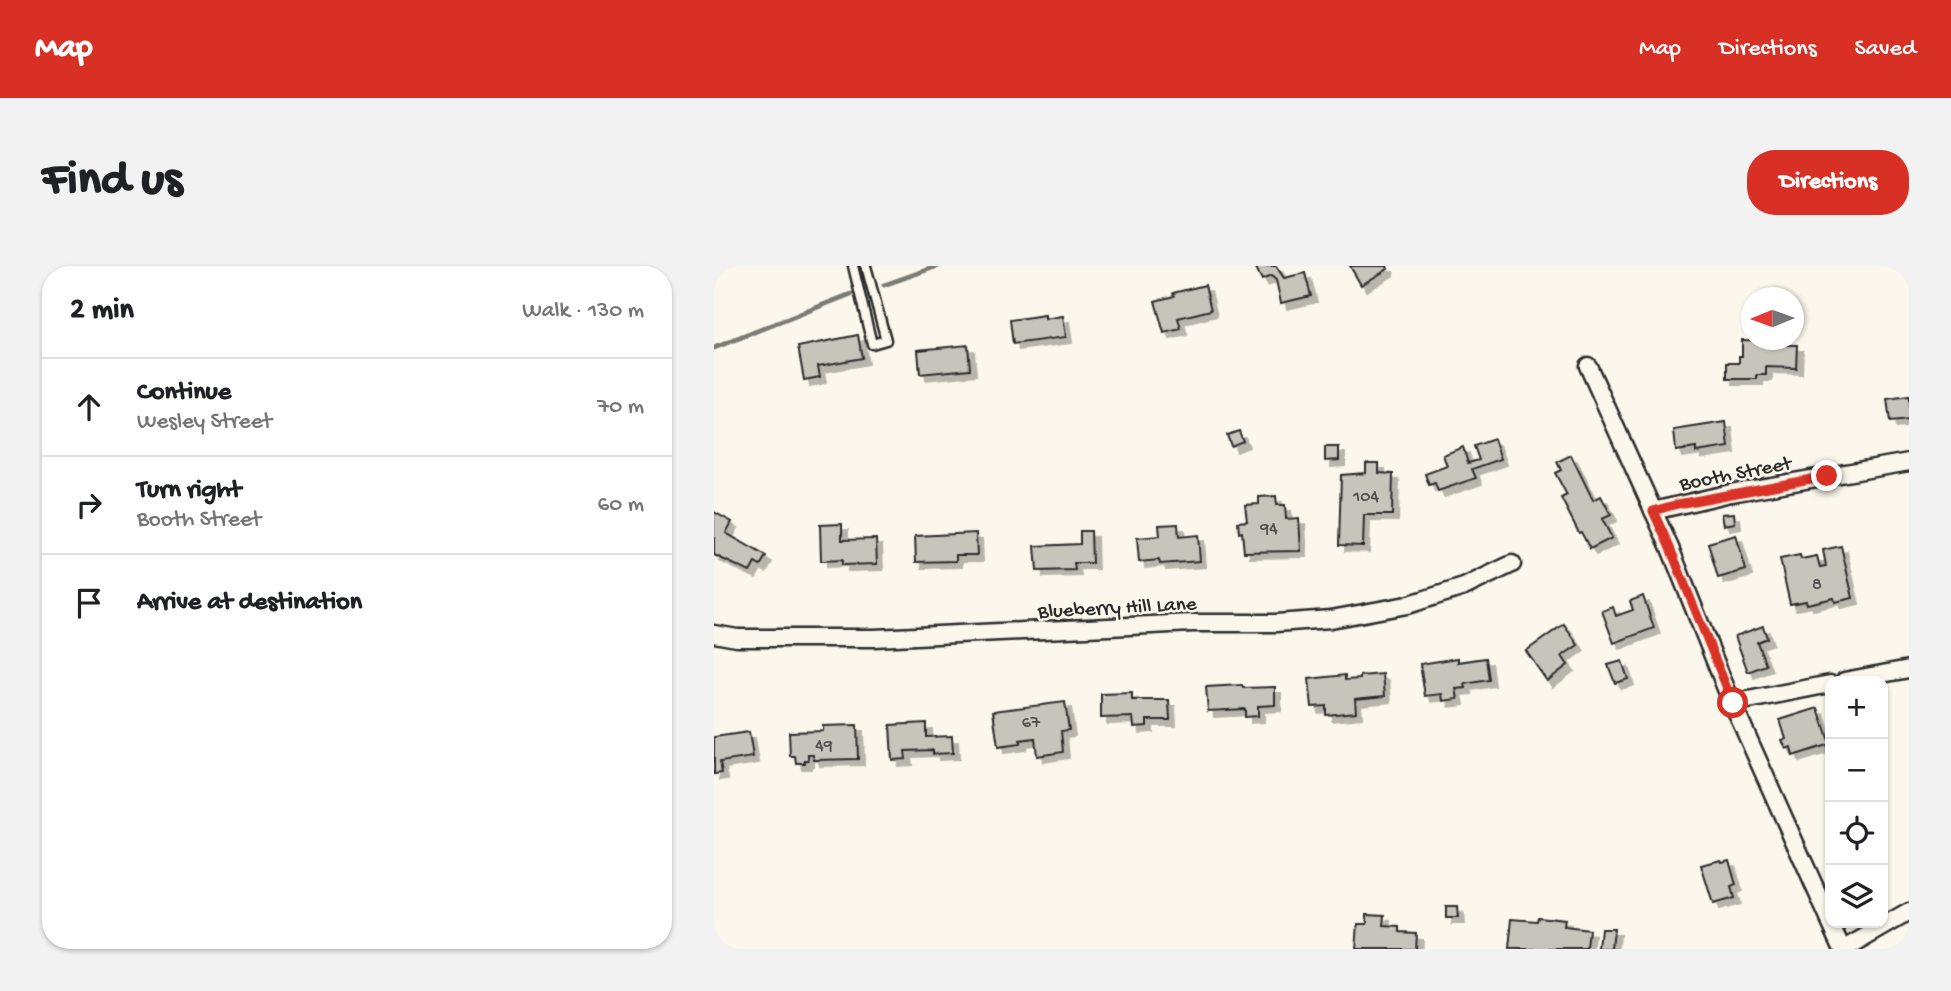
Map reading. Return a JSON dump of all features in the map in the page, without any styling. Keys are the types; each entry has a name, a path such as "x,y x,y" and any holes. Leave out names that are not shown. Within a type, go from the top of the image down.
{"street":[{"path":"1588,366 1670,548 1733,703 1825,909"},
{"name":"Booth Street","path":"1653,511 1909,462"},
{"name":"Blueberry Hill Lane","path":"714,634 737,638 874,638 1331,619 1407,605 1464,587 1512,564"},
{"path":"1869,676 1909,668"},
{"path":"1733,703 1825,685"},
{"path":"1834,928 1844,949 1909,912"}],"lane":[{"path":"853,266 872,344 886,340 866,266"}],"building":[{"path":"1255,266 1276,266 1284,278 1305,273 1311,296 1281,303 1276,280 1271,276 1262,280"},
{"path":"1350,266 1387,266 1388,269 1361,285"},
{"path":"1205,285 1211,310 1178,318 1181,329 1164,333 1155,301 1174,296 1173,293"},
{"path":"1045,315 1045,319 1063,316 1066,337 1013,344 1010,320"},
{"path":"858,335 862,358 818,366 820,377 804,380 798,347"},
{"path":"968,345 970,369 920,374 918,350"},
{"path":"1742,350 1797,350 1796,368 1766,367 1766,375 1757,375 1757,379 1727,379 1727,363 1739,363 1739,356 1742,356"},
{"path":"1909,396 1909,420 1890,422 1887,399"},
{"path":"1726,422 1729,447 1696,452 1696,448 1676,451 1674,430"},
{"path":"1239,431 1243,441 1231,446 1227,435"},
{"path":"1494,439 1501,459 1472,469 1476,478 1438,491 1435,483 1429,485 1425,474 1447,466 1443,455 1463,447 1468,463 1479,460 1474,446"},
{"path":"1325,447 1339,447 1339,460 1325,461"},
{"path":"1571,455 1593,500 1601,496 1611,515 1602,519 1612,538 1590,549 1561,498 1567,495 1555,473 1561,470 1557,462"},
{"path":"1366,463 1379,463 1379,473 1393,474 1392,515 1364,515 1363,546 1339,545 1341,475 1366,473"},
{"path":"1276,496 1277,505 1285,505 1286,519 1299,518 1301,551 1244,552 1238,522 1247,521 1245,505 1259,504 1259,497"},
{"path":"714,512 732,522 726,533 766,556 760,566 755,563 750,572 714,555"},
{"path":"1734,513 1735,523 1724,525 1722,514"},
{"path":"842,524 842,540 876,539 877,564 842,565 842,560 821,561 820,525"},
{"path":"1178,524 1179,537 1198,535 1200,561 1160,564 1159,560 1139,562 1137,538 1160,536 1159,525"},
{"path":"1080,531 1091,531 1092,563 1074,563 1075,570 1037,571 1035,546 1080,544"},
{"path":"976,533 977,555 956,555 956,561 916,562 915,536"},
{"path":"1736,535 1746,570 1718,578 1708,543"},
{"path":"1841,546 1853,598 1835,602 1834,598 1807,604 1806,601 1790,604 1780,559 1800,555 1801,559 1817,556 1820,567 1826,566 1823,550"},
{"path":"1643,596 1654,628 1614,643 1602,611 1613,607 1616,616 1633,610 1630,601"},
{"path":"1564,624 1578,645 1562,656 1568,665 1547,681 1526,651"},
{"path":"1763,626 1767,638 1757,642 1766,665 1748,672 1735,636"},
{"path":"1458,658 1458,662 1486,658 1489,680 1465,684 1466,688 1456,689 1458,699 1443,701 1442,694 1425,696 1420,664"},
{"path":"1622,661 1628,679 1615,683 1608,665"},
{"path":"1383,674 1385,696 1355,699 1356,712 1326,715 1326,706 1312,707 1309,679 1345,675 1345,680 1360,679 1360,676"},
{"path":"1242,685 1243,688 1275,687 1275,705 1258,706 1258,716 1245,717 1245,709 1208,711 1206,687"},
{"path":"1132,693 1132,700 1169,700 1170,720 1147,720 1147,726 1134,727 1133,717 1101,718 1101,694"},
{"path":"1065,702 1069,730 1061,731 1063,752 1037,756 1035,738 1020,740 1020,744 998,747 993,711"},
{"path":"1818,708 1825,729 1825,746 1793,756 1791,747 1786,749 1782,740 1786,739 1780,720"},
{"path":"926,723 926,737 952,736 953,753 933,754 933,750 905,751 906,759 892,760 890,725"},
{"path":"857,725 858,759 814,760 813,755 808,755 805,763 796,763 795,756 790,756 789,732 823,731 823,726"},
{"path":"749,732 753,757 720,762 722,773 714,774 714,737"},
{"path":"1729,860 1736,885 1731,887 1734,898 1713,904 1701,865"},
{"path":"1446,907 1457,907 1458,918 1446,918"},
{"path":"1367,914 1385,915 1384,926 1400,927 1400,932 1416,933 1415,949 1356,949 1358,924 1367,924"},
{"path":"1538,917 1565,920 1564,927 1589,930 1587,949 1509,949 1512,919 1537,921"},
{"path":"1601,929 1614,929 1612,949 1599,949"}],"waterway":[{"path":"884,285 938,266"},
{"path":"714,348 851,294"}],"route":[{"path":"1733,703 1653,511 1827,476"}]}
